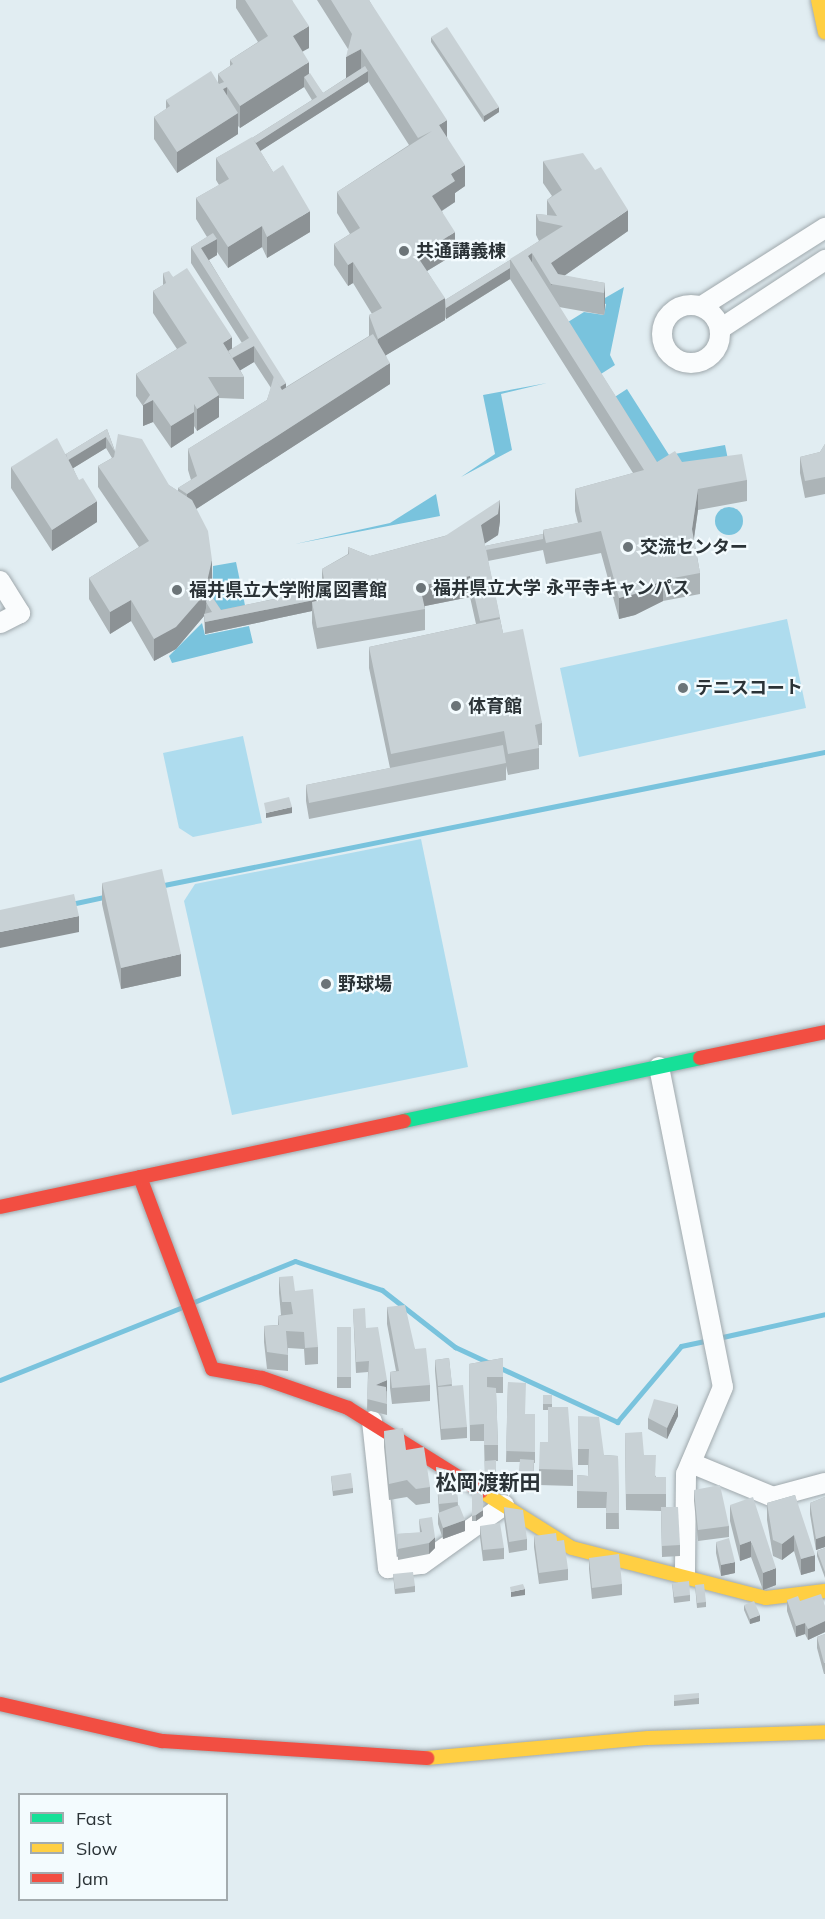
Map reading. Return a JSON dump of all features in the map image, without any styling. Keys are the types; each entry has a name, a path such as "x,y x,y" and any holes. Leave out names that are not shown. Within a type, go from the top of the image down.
{"street":[{"path":"818,0 825,32"},
{"path":"702,306 720,329 717,349 708,358 686,363 672,356 662,339 666,319 686,305 702,306 825,228"},
{"path":"720,329 825,260"},
{"path":"0,581 20,613 0,623"},
{"path":"0,1206 825,1032"},
{"path":"659,1067 723,1387 686,1474 685,1575"},
{"path":"140,1177 212,1369 262,1378 372,1421 437,1468 504,1505 572,1548 685,1575 766,1598 825,1591"},
{"path":"372,1421 388,1568 422,1564 504,1505"},
{"path":"691,1463 772,1497 825,1483"},
{"path":"0,1704 162,1742 384,1759 486,1756 648,1738 825,1732"}],"shaded area":[{"path":"624,287 610,355 615,365 593,379 560,327 584,312 604,315 606,304 598,302"},
{"path":"547,383 501,394 512,450 461,477 495,454 483,395"},
{"path":"627,389 669,455 725,445 731,474 658,482 607,402"},
{"path":"436,494 440,516 295,544 390,523"},
{"path":"729,507 739,511 743,521 739,531 729,535 719,531 715,521 719,511"},
{"path":"236,562 247,615 221,620 212,605 213,566"},
{"name":"テニスコート","path":"787,619 806,708 579,757 560,668"},
{"path":"202,623 205,635 249,626 253,643 172,663 169,656"},
{"path":"243,736 262,823 193,837 179,828 163,753"},
{"name":"野球場","path":"421,839 468,1067 232,1115 184,901 195,884"}],"building":[{"path":"245,0 292,0 309,26 293,36 309,62 240,106 227,87 223,89 238,113 177,152 154,117 170,106 166,100 211,71 219,84 224,82 218,74 233,64 230,60 268,36"},
{"path":"331,0 369,0 447,120 439,125 465,165 451,174 455,181 432,196 455,232 417,256 445,298 378,339 369,315 382,308 353,262 348,265 334,244 360,228 337,192 432,131 418,138 361,49 346,57 352,34"},
{"path":"447,27 499,107 484,116 431,37"},
{"path":"365,66 368,71 256,143 252,138 317,97 304,77 310,73 323,93"},
{"path":"252,137 273,172 283,165 310,211 267,237 262,226 228,247 196,198 229,179 216,158"},
{"path":"583,153 595,170 601,167 628,210 551,263 558,274 605,283 604,293 551,284 532,253 528,256 657,462 675,451 682,462 742,454 747,480 698,489 692,529 700,573 663,580 635,594 619,598 601,531 546,543 543,530 582,522 575,489 644,470 510,259 563,226 539,221 536,214 557,216 547,200 562,190 543,161"},
{"path":"213,233 217,239 201,248 286,383 280,387 254,346 232,358 228,351 249,338 191,247"},
{"path":"510,260 510,268 446,308 445,300"},
{"path":"187,268 232,337 223,343 244,377 208,377 219,395 197,409 194,404 194,412 171,426 153,400 143,405 150,395 136,374 187,343 153,291 166,283 163,273 169,271 173,277"},
{"path":"373,334 390,363 187,494 178,488 197,476 188,449 267,400 274,376 282,390"},
{"path":"107,429 115,452 106,437 68,460 66,454"},
{"name":"福井県立大学附属図書館","path":"118,434 142,439 169,485 192,500 208,531 212,560 204,595 176,627 154,639 131,600 110,612 89,578 149,541 98,466 114,457"},
{"path":"57,438 79,480 83,478 97,501 52,530 11,467"},
{"path":"825,444 825,477 805,481 800,457 820,452"},
{"path":"500,500 498,514 481,525 500,617 480,621 470,576 420,586 425,609 317,628 312,602 328,598 322,569 349,554 348,547 370,556 445,536"},
{"path":"543,534 543,539 486,550 485,546"},
{"path":"323,589 324,598 205,622 204,614 212,612 206,602 209,592 221,610"},
{"name":"体育館","path":"500,619 503,633 523,629 542,723 535,725 539,748 508,754 504,731 391,754 369,647"},
{"path":"503,745 506,763 309,803 306,785"},
{"path":"289,797 292,807 266,813 264,803"},
{"path":"162,869 181,954 121,968 102,883"},
{"path":"74,894 79,916 0,932 0,910"},
{"path":"293,1276 295,1291 313,1289 318,1347 305,1348 304,1332 286,1331 288,1355 267,1352 264,1326 279,1325 278,1316 293,1314 291,1302 282,1302 279,1277"},
{"path":"405,1305 415,1349 426,1348 430,1385 392,1388 390,1372 399,1371 387,1307"},
{"path":"365,1308 366,1328 378,1327 387,1380 376,1385 386,1387 387,1404 367,1399 369,1361 356,1362 353,1309"},
{"path":"337,1327 351,1327 351,1377 337,1377"},
{"path":"449,1358 452,1384 438,1386 435,1360"},
{"path":"503,1358 503,1377 487,1377 487,1387 496,1388 498,1445 484,1445 484,1424 470,1425 469,1364"},
{"path":"508,1382 526,1383 525,1414 535,1414 535,1452 506,1451"},
{"path":"463,1385 467,1427 441,1429 438,1387"},
{"path":"543,1395 552,1395 552,1404 543,1404"},
{"path":"654,1399 678,1405 667,1428 648,1418"},
{"path":"548,1407 568,1407 573,1470 539,1469 540,1442 548,1442"},
{"path":"578,1416 599,1417 604,1455 618,1456 619,1513 606,1513 607,1492 577,1491 577,1475 588,1476 589,1449 578,1449"},
{"path":"403,1428 406,1450 424,1447 430,1487 416,1489 407,1480 389,1484 384,1431"},
{"path":"642,1432 644,1455 656,1455 655,1477 666,1477 666,1494 626,1494 625,1433"},
{"path":"520,1459 534,1460 533,1477 519,1476"},
{"path":"496,1460 496,1473 485,1474 485,1461"},
{"path":"436,1467 455,1472 458,1502 439,1504"},
{"path":"351,1473 353,1488 333,1491 331,1476"},
{"path":"720,1485 729,1526 698,1530 694,1490"},
{"path":"472,1493 483,1493 483,1510 472,1516"},
{"path":"795,1495 815,1555 801,1559 794,1535 782,1544 773,1540 767,1503"},
{"path":"753,1497 776,1568 763,1573 751,1541 740,1545 730,1505"},
{"path":"825,1497 825,1536 816,1539 810,1503"},
{"path":"459,1505 465,1520 443,1528 438,1513"},
{"path":"504,1507 523,1510 527,1539 509,1542"},
{"path":"661,1507 678,1507 680,1545 662,1546"},
{"path":"432,1517 435,1537 429,1543 398,1549 397,1534 422,1532 419,1519"},
{"path":"500,1523 504,1548 483,1550 480,1526"},
{"path":"556,1533 557,1541 564,1540 568,1569 539,1573 534,1536"},
{"path":"729,1538 735,1562 721,1565 716,1542"},
{"path":"825,1548 825,1572 817,1551"},
{"path":"619,1554 622,1584 592,1588 589,1558"},
{"path":"413,1572 415,1586 395,1589 393,1574"},
{"path":"689,1581 690,1595 674,1597 672,1583"},
{"path":"523,1584 525,1589 511,1592 510,1587"},
{"path":"704,1584 706,1602 697,1603 695,1585"},
{"path":"821,1594 825,1606 825,1621 808,1629 805,1623 796,1626 787,1600 798,1596 800,1601"},
{"path":"754,1601 760,1615 750,1619 744,1605"},
{"path":"825,1634 825,1663 824,1663 817,1637"},
{"path":"699,1693 699,1698 674,1701 674,1695"}],"waterway":[{"path":"159,886 825,752"},
{"path":"71,904 109,896"},
{"path":"194,1302 295,1261 382,1290 455,1347 617,1422 681,1346 709,1340"},
{"path":"0,1380 180,1308"},
{"path":"718,1338 825,1314"}],"traffic: fast":[{"path":"404,1121 700,1058"}],"traffic: slow":[{"path":"818,0 825,32"},
{"path":"481,1491 572,1548 766,1598 825,1591"},
{"path":"427,1758 648,1738 825,1732"}],"traffic: jam":[{"path":"700,1058 825,1032"},
{"path":"0,1207 404,1121"},
{"path":"140,1177 212,1369 262,1378 348,1408 481,1491"},
{"path":"0,1704 162,1741 427,1758"}],"place":[{"name":"共通講義棟","path":"404,251"},
{"name":"交流センター","path":"628,547"},
{"name":"福井県立大学 永平寺キャンパス","path":"421,588"},
{"name":"福井県立大学附属図書館","path":"177,590"},
{"name":"テニスコート","path":"683,688"},
{"name":"体育館","path":"456,706"},
{"name":"野球場","path":"326,984"}],"district":[{"name":"松岡渡新田","path":"488,1482"}]}
